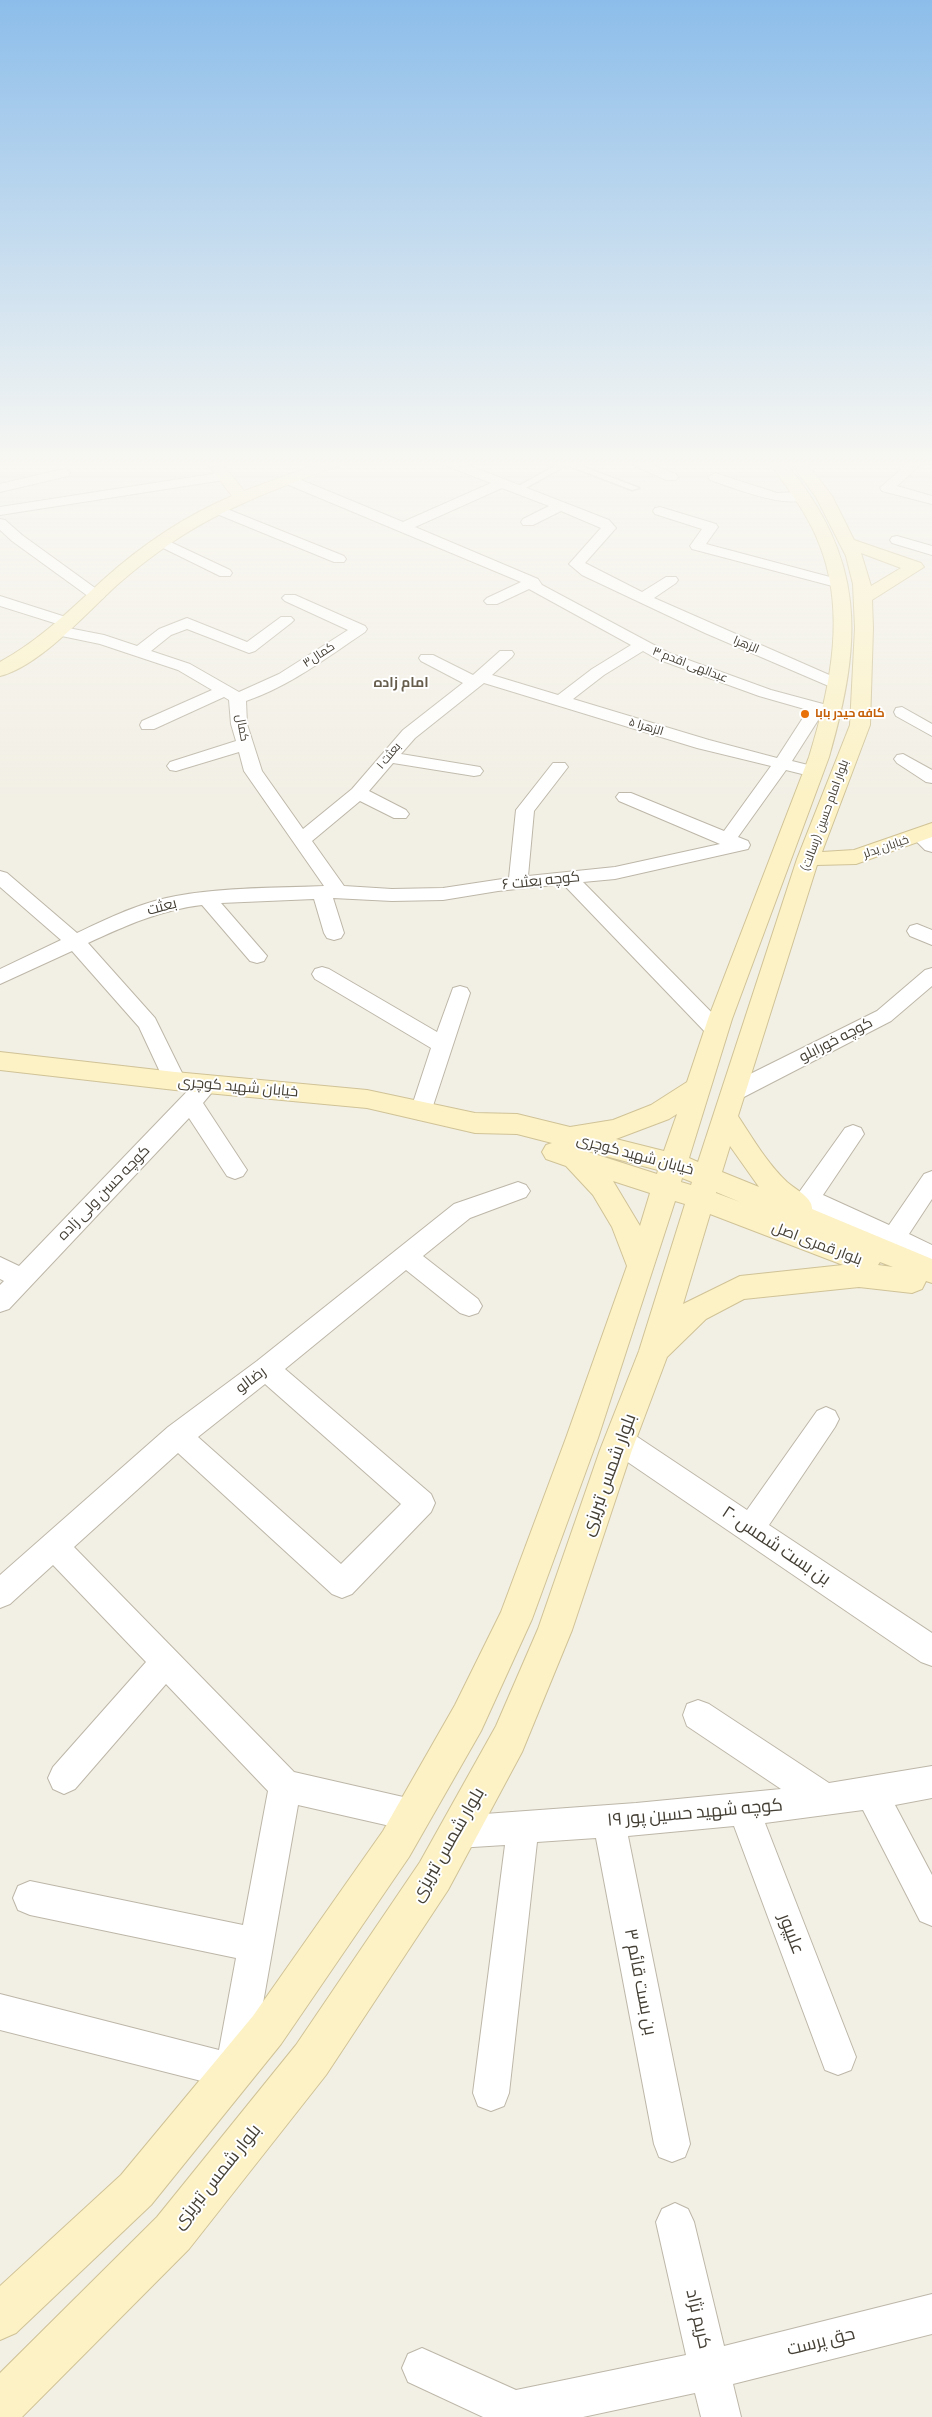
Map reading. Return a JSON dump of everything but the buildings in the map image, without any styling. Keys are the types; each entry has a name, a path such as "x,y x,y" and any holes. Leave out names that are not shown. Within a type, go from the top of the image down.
{"main road":[{"path":"0,670 18,662 62,627 121,575"},
{"name":"بلوار امام حسین (رسالت)","path":"669,1175 716,1030 814,772 825,710 837,684 842,632 840,584 838,575"},
{"name":"بلوار امام حسین (رسالت)","path":"704,1187 808,859 860,725 864,628 862,584 859,575"},
{"path":"863,598 907,575"},
{"name":"خیابان یدلر","path":"808,859 856,857 928,837"},
{"name":"خیابان شهید کوچری","path":"0,1061 175,1081 367,1099 475,1123 512,1139 569,1146 704,1187"},
{"path":"640,1264 625,1224 612,1202 569,1146 660,1112 697,1088"},
{"path":"729,1105 750,1157 784,1197 834,1229"},
{"path":"0,2317 136,2190 267,2030 396,1844 468,1718 515,1619 586,1429 624,1318 669,1175"},
{"name":"بلوار قمری اصل","path":"704,1187 834,1229 925,1280"},
{"name":"بلوار قمری اصل","path":"704,1187 925,1280"},
{"name":"بلوار شمس تبریزی","path":"0,2406 173,2233 310,2060 434,1876 509,1739 555,1630 620,1441 654,1351 704,1187"},
{"path":"654,1351 696,1310 740,1288 859,1275 925,1280"}],"street":[{"path":"67,575 96,596"},
{"name":"عبدالهی اقدم ۳","path":"516,575 533,582 536,588 662,656 765,693 825,710"},
{"name":"الزهرا","path":"593,575 711,630 837,684"},
{"path":"805,575 840,584"},
{"path":"643,598 671,580"},
{"path":"492,601 533,582"},
{"name":"کمال۳","path":"231,695 257,692 288,675 359,630 290,598"},
{"path":"0,602 62,627 184,667 231,695"},
{"path":"139,652 165,632 187,623 249,648 286,620"},
{"path":"560,701 598,672 642,646"},
{"name":"بعثت ۱","path":"302,840 358,793 409,734 477,680 506,654"},
{"name":"الزهرا ۵","path":"427,658 477,680 560,701 703,744 814,772"},
{"path":"148,725 231,695"},
{"name":"کمال","path":"231,695 253,771 302,840 330,892 334,933"},
{"path":"625,797 734,842 782,764 825,710"},
{"path":"902,712 928,723"},
{"path":"176,766 244,744"},
{"path":"389,757 474,771"},
{"path":"903,759 932,778"},
{"path":"518,883 525,810 559,767"},
{"path":"358,793 400,814"},
{"name":"کوچه بعثت ۶","path":"330,892 392,895 443,894 518,883 615,873 734,842"},
{"path":"0,876 75,942 148,1022 175,1081"},
{"path":"568,878 716,1030"},
{"name":"بعثت","path":"0,977 131,915 176,902 206,898 330,892"},
{"path":"206,898 257,956"},
{"path":"322,974 443,1045"},
{"name":"کوچه خورابلو","path":"729,1105 924,994 932,974"},
{"path":"421,1112 460,993"},
{"name":"کوچه حسن ولی زاده","path":"0,1302 208,1084"},
{"path":"191,1102 236,1170"},
{"path":"853,1134 808,1198 932,1256"},
{"path":"894,1238 932,1180"},
{"name":"رضالو","path":"0,1594 178,1436 266,1369 462,1211 518,1191"},
{"path":"405,1256 469,1306"},
{"path":"0,1267 22,1279"},
{"path":"178,1436 342,1584 421,1503 266,1369"},
{"path":"750,1529 826,1419"},
{"name":"بن بست شمس ۲۰","path":"620,1441 932,1651"},
{"path":"54,1546 285,1786 412,1815"},
{"path":"64,1778 166,1662"},
{"path":"698,1715 826,1800"},
{"name":"کوچه شهید حسین پور ۱۹","path":"457,1832 744,1810 872,1794 932,1782"},
{"path":"0,2012 233,2071 285,1786"},
{"path":"872,1794 932,1910"},
{"name":"علیپور","path":"744,1810 838,2057"},
{"name":"بن بست قائم ۳","path":"609,1820 672,2144"},
{"path":"491,2093 523,1827"},
{"path":"30,1898 256,1946"},
{"name":"کریم نژاد","path":"675,2222 720,2417"},
{"name":"حق پرست","path":"422,2368 515,2411 710,2370 932,2314"}],"place":[{"name":"کافه حیدر بابا","path":"805,714"}],"district":[{"name":"امام زاده","path":"401,683"}]}
